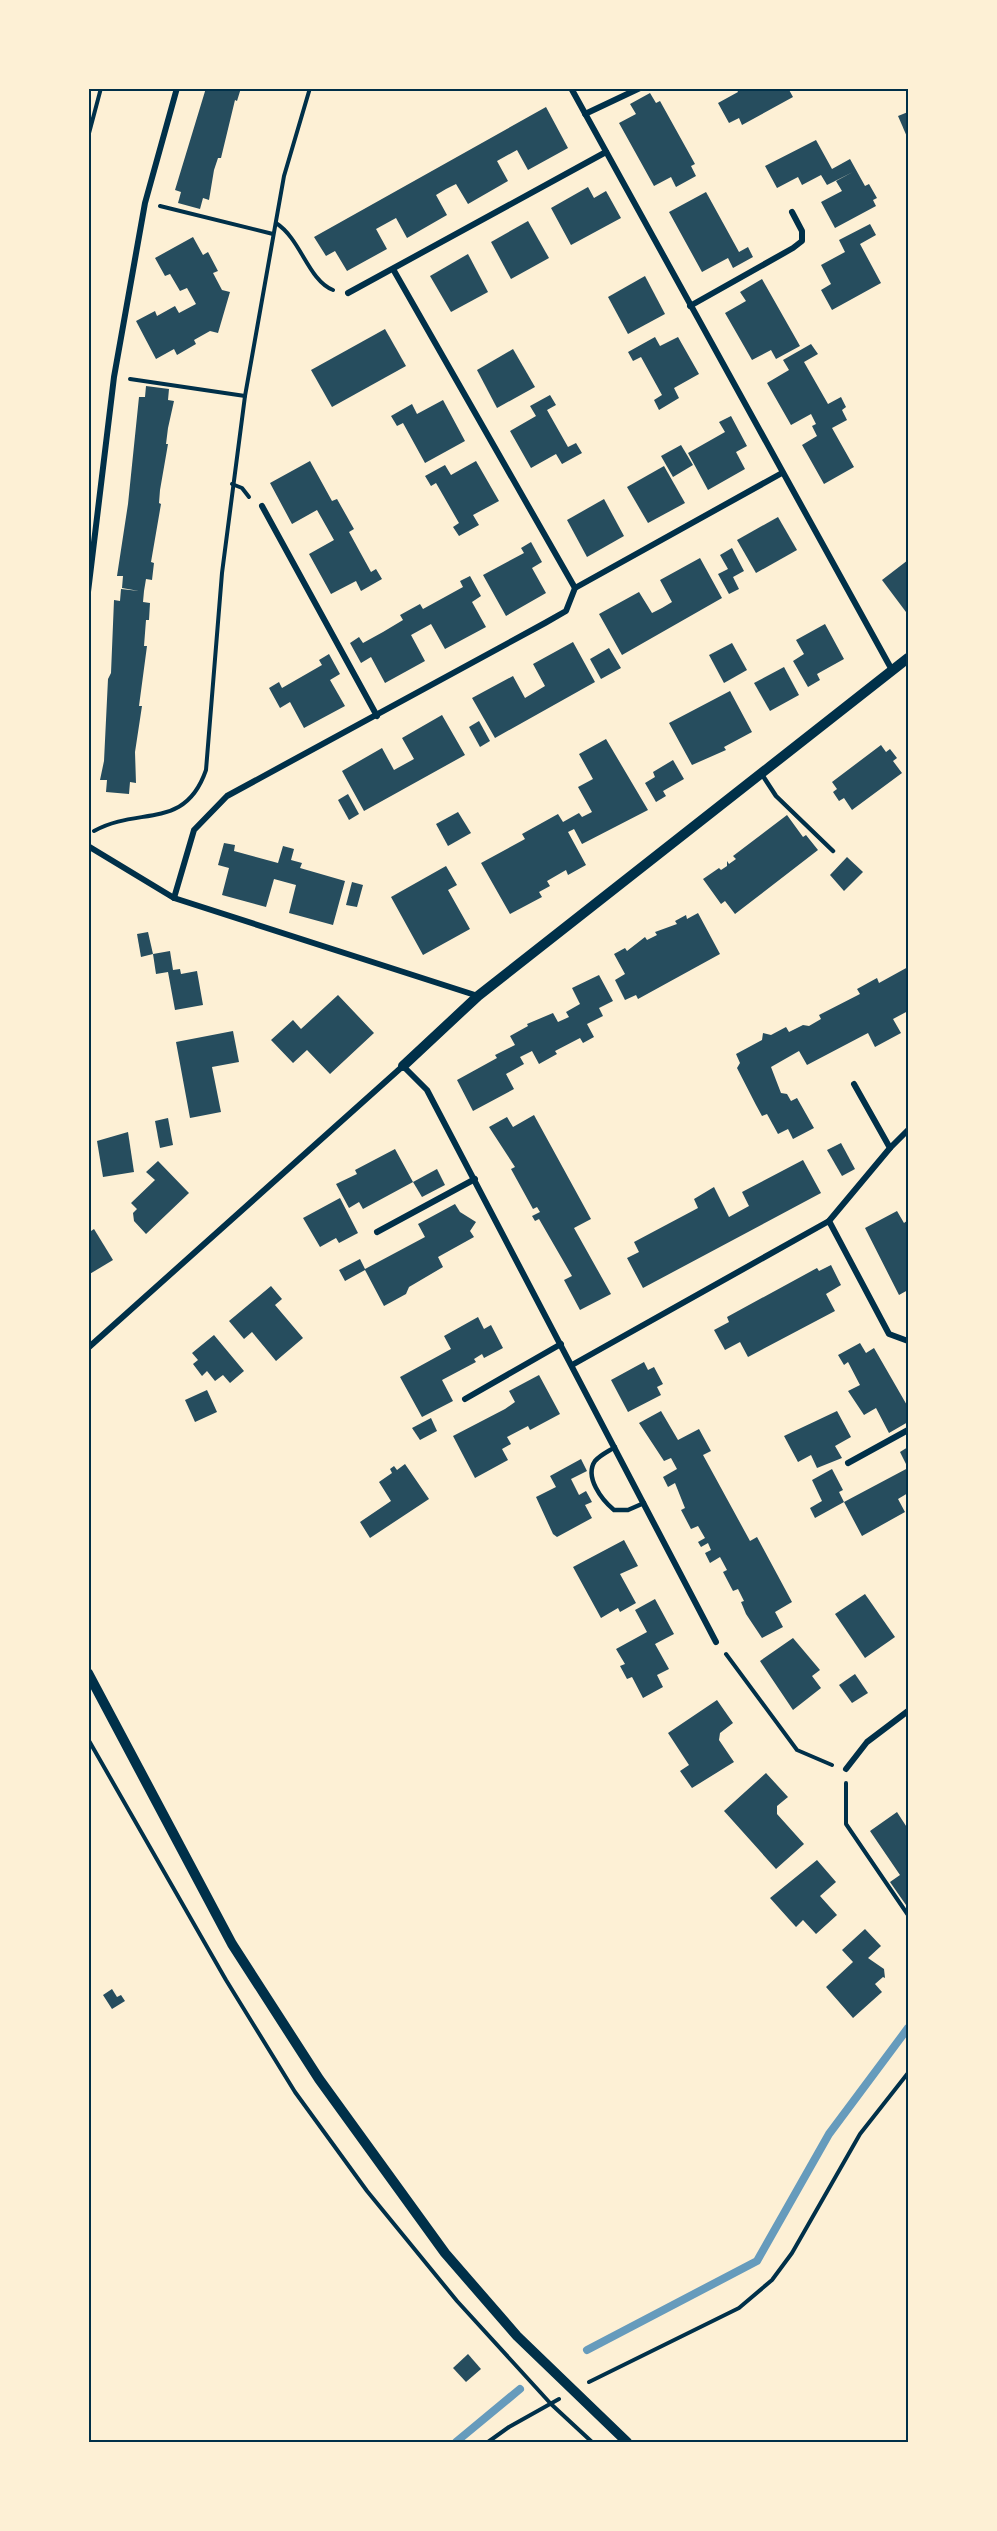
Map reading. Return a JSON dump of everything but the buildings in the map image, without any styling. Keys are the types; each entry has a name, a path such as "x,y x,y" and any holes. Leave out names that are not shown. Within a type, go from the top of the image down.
{"street":[{"path":"88,592 114,377 145,203 177,88"},
{"path":"571,88 892,670"},
{"path":"585,114 640,88"},
{"path":"348,294 606,152"},
{"path":"690,306 802,241 802,231 792,212"},
{"path":"393,269 575,588"},
{"path":"174,898 194,830 227,796 566,611 575,588 782,473"},
{"path":"262,506 376,716"},
{"path":"88,1348 478,996 909,658"},
{"path":"88,846 174,898 478,996"},
{"path":"403,1066 427,1090 716,1642"},
{"path":"854,1084 890,1148"},
{"path":"572,1365 829,1221 890,1148 909,1130"},
{"path":"377,1232 475,1179"},
{"path":"829,1221 889,1334 909,1341"},
{"path":"465,1399 561,1344"},
{"path":"848,1463 909,1431"},
{"path":"88,1673 232,1944 320,2079 445,2253 517,2336 627,2442"},
{"path":"846,1769 867,1742 909,1711"}],"lane":[{"path":"761,773 776,796 833,851"},
{"path":"615,1447 597,1458 593,1464 592,1475 597,1490 614,1510 628,1510 644,1503"}],"path":[{"path":"88,137 101,88"},
{"path":"88,834 107,824 179,808 190,801 200,788 206,770 232,484 245,396 284,176 310,88"},
{"path":"145,203 273,234"},
{"path":"276,222 288,231 322,285 348,294"},
{"path":"114,377 245,396"},
{"path":"232,484 242,488 253,503 262,506"},
{"path":"716,1642 797,1750 815,1760 846,1769 846,1824 909,1915"},
{"path":"489,2442 508,2427 573,2391 739,2308 772,2280 792,2253 860,2134 909,2073"}],"waterway":[{"path":"587,2350 757,2261 829,2134 908,2028"},
{"path":"456,2442 520,2389"}]}
